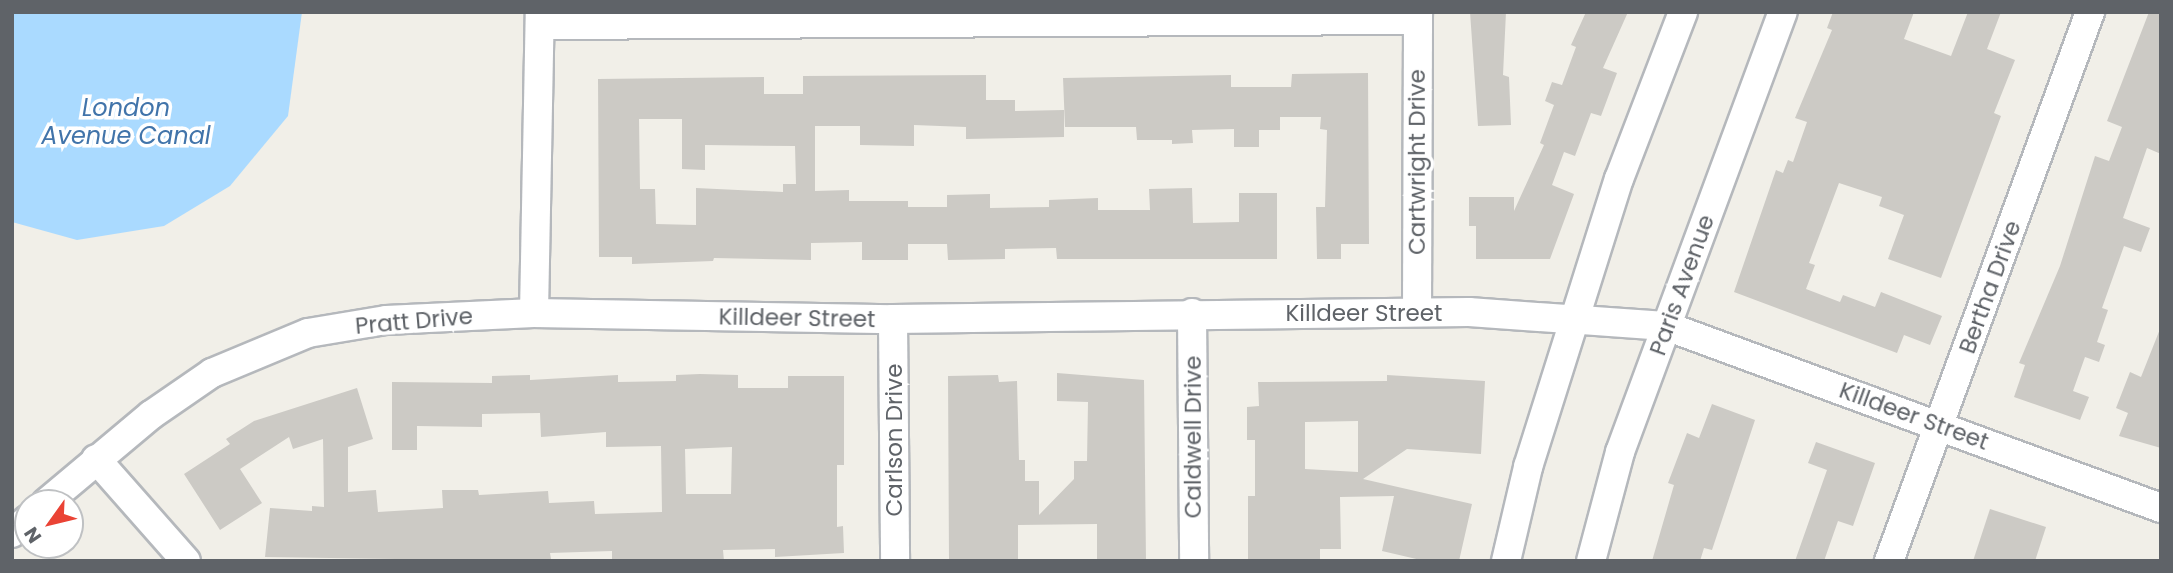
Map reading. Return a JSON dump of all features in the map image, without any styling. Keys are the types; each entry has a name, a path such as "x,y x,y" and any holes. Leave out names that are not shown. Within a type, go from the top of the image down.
{"street":[{"path":"1506,561 1528,467 1619,179 1683,12"},
{"name":"Paris Avenue","path":"1591,561 1620,452 1783,12"},
{"name":"Bertha Drive","path":"1889,561 2090,12"},
{"path":"534,313 541,19 1418,16"},
{"name":"Cartwright Drive","path":"1417,313 1418,16"},
{"name":"Killdeer Street","path":"534,313 893,319 1192,313 1417,313 1577,317 1666,326 2161,508"},
{"name":"Pratt Drive","path":"62,489 96,459 212,373 296,337 386,320 534,313"},
{"name":"Caldwell Drive","path":"1192,313 1194,561"},
{"name":"Carlson Drive","path":"893,319 895,561"},
{"path":"96,459 186,561"}],"water":[{"name":"London Avenue Canal","path":"12,12 302,12 288,116 230,186 164,226 77,240 12,222"}],"building":[{"path":"1470,12 1506,12 1503,75 1509,77 1511,125 1478,126"},
{"path":"1586,12 1628,12 1603,68 1617,73 1601,116 1591,113 1575,156 1564,152 1552,185 1574,194 1550,259 1476,259 1476,226 1469,226 1469,197 1514,197 1514,211 1544,145 1540,143 1554,105 1545,101 1552,82 1562,85 1576,47 1571,45"},
{"path":"1833,12 1914,12 1904,39 1951,56 1968,12 2001,12 1987,49 2015,60 1994,113 2001,116 1941,278 1888,259 1904,215 1879,206 1882,197 1839,183 1809,263 1815,265 1806,289 1840,302 1843,295 1875,307 1881,292 1942,316 1930,345 1904,335 1897,353 1734,292 1776,170 1783,173 1788,160 1793,162 1807,122 1795,118 1832,30 1827,28"},
{"path":"2149,12 2161,12 2161,154 2147,148 2123,218 2150,228 2141,252 2124,246 2102,308 2108,310 2097,342 2105,345 2099,362 2085,357 2073,391 2089,397 2080,420 2014,397 2025,365 2019,363 2060,266 2095,156 2109,161 2122,127 2107,121"},
{"path":"1368,73 1369,244 1341,244 1341,259 1317,259 1316,207 1325,207 1327,130 1320,129 1321,117 1280,117 1280,130 1259,130 1259,147 1234,147 1234,129 1192,130 1193,143 1172,144 1172,140 1137,140 1136,127 1065,127 1063,78 1231,75 1231,87 1291,87 1292,74"},
{"path":"986,75 986,100 1015,100 1015,111 1064,110 1064,137 966,139 966,127 914,125 914,146 860,145 860,126 815,126 815,191 849,190 849,201 908,201 908,207 947,207 947,195 990,194 990,208 1049,207 1049,200 1098,198 1098,210 1150,210 1149,189 1192,188 1193,223 1239,222 1239,193 1277,193 1277,259 1057,259 1056,248 1005,249 1005,259 948,260 947,244 908,244 908,260 862,260 862,242 811,243 811,260 714,258 713,261 632,264 632,257 599,257 598,79 764,77 764,94 803,94 803,76","holes":["639,119 682,119 682,169 705,170 705,145 795,146 796,184 783,184 783,192 696,188 696,225 656,224 655,189 640,189"]},
{"path":"2160,329 2161,448 2119,436 2128,413 2116,408 2130,372 2141,377"},
{"path":"1057,373 1144,380 1146,561 1097,561 1097,524 1018,525 1018,561 949,561 948,376 998,375 999,382 1017,381 1019,460 1025,460 1025,481 1039,481 1039,515 1074,479 1074,461 1087,461 1088,402 1057,401"},
{"path":"530,375 530,380 618,375 618,382 676,381 676,375 738,375 738,388 788,388 788,376 844,376 844,465 837,465 837,527 843,526 844,553 775,557 775,549 723,550 724,561 612,561 612,551 550,553 551,559 519,561 265,557 270,508 312,511 312,506 324,507 323,439 293,449 289,437 240,469 262,503 220,530 184,474 230,444 226,439 254,421 357,388 373,439 348,447 348,492 376,490 378,512 443,508 442,490 478,490 479,495 548,491 549,503 594,501 595,514 662,512 661,446 606,447 606,432 541,437 540,413 482,414 482,427 417,426 417,450 392,450 392,382 492,383 492,376","holes":["732,447 731,494 686,494 685,449"]},
{"path":"1387,375 1485,381 1481,454 1407,449 1363,479 1472,504 1459,561 1425,561 1382,551 1394,496 1340,497 1341,549 1320,549 1320,561 1248,561 1248,496 1255,496 1255,440 1247,440 1247,407 1259,406 1258,382 1387,381","holes":["1358,421 1358,472 1305,469 1305,422"]},
{"path":"1712,404 1755,420 1712,550 1704,548 1700,561 1652,561 1674,485 1668,483 1687,433 1699,438"},
{"path":"1816,442 1875,463 1853,526 1838,521 1824,561 1795,561 1827,470 1808,463"},
{"path":"1990,509 2046,527 2035,561 1973,561"}]}
